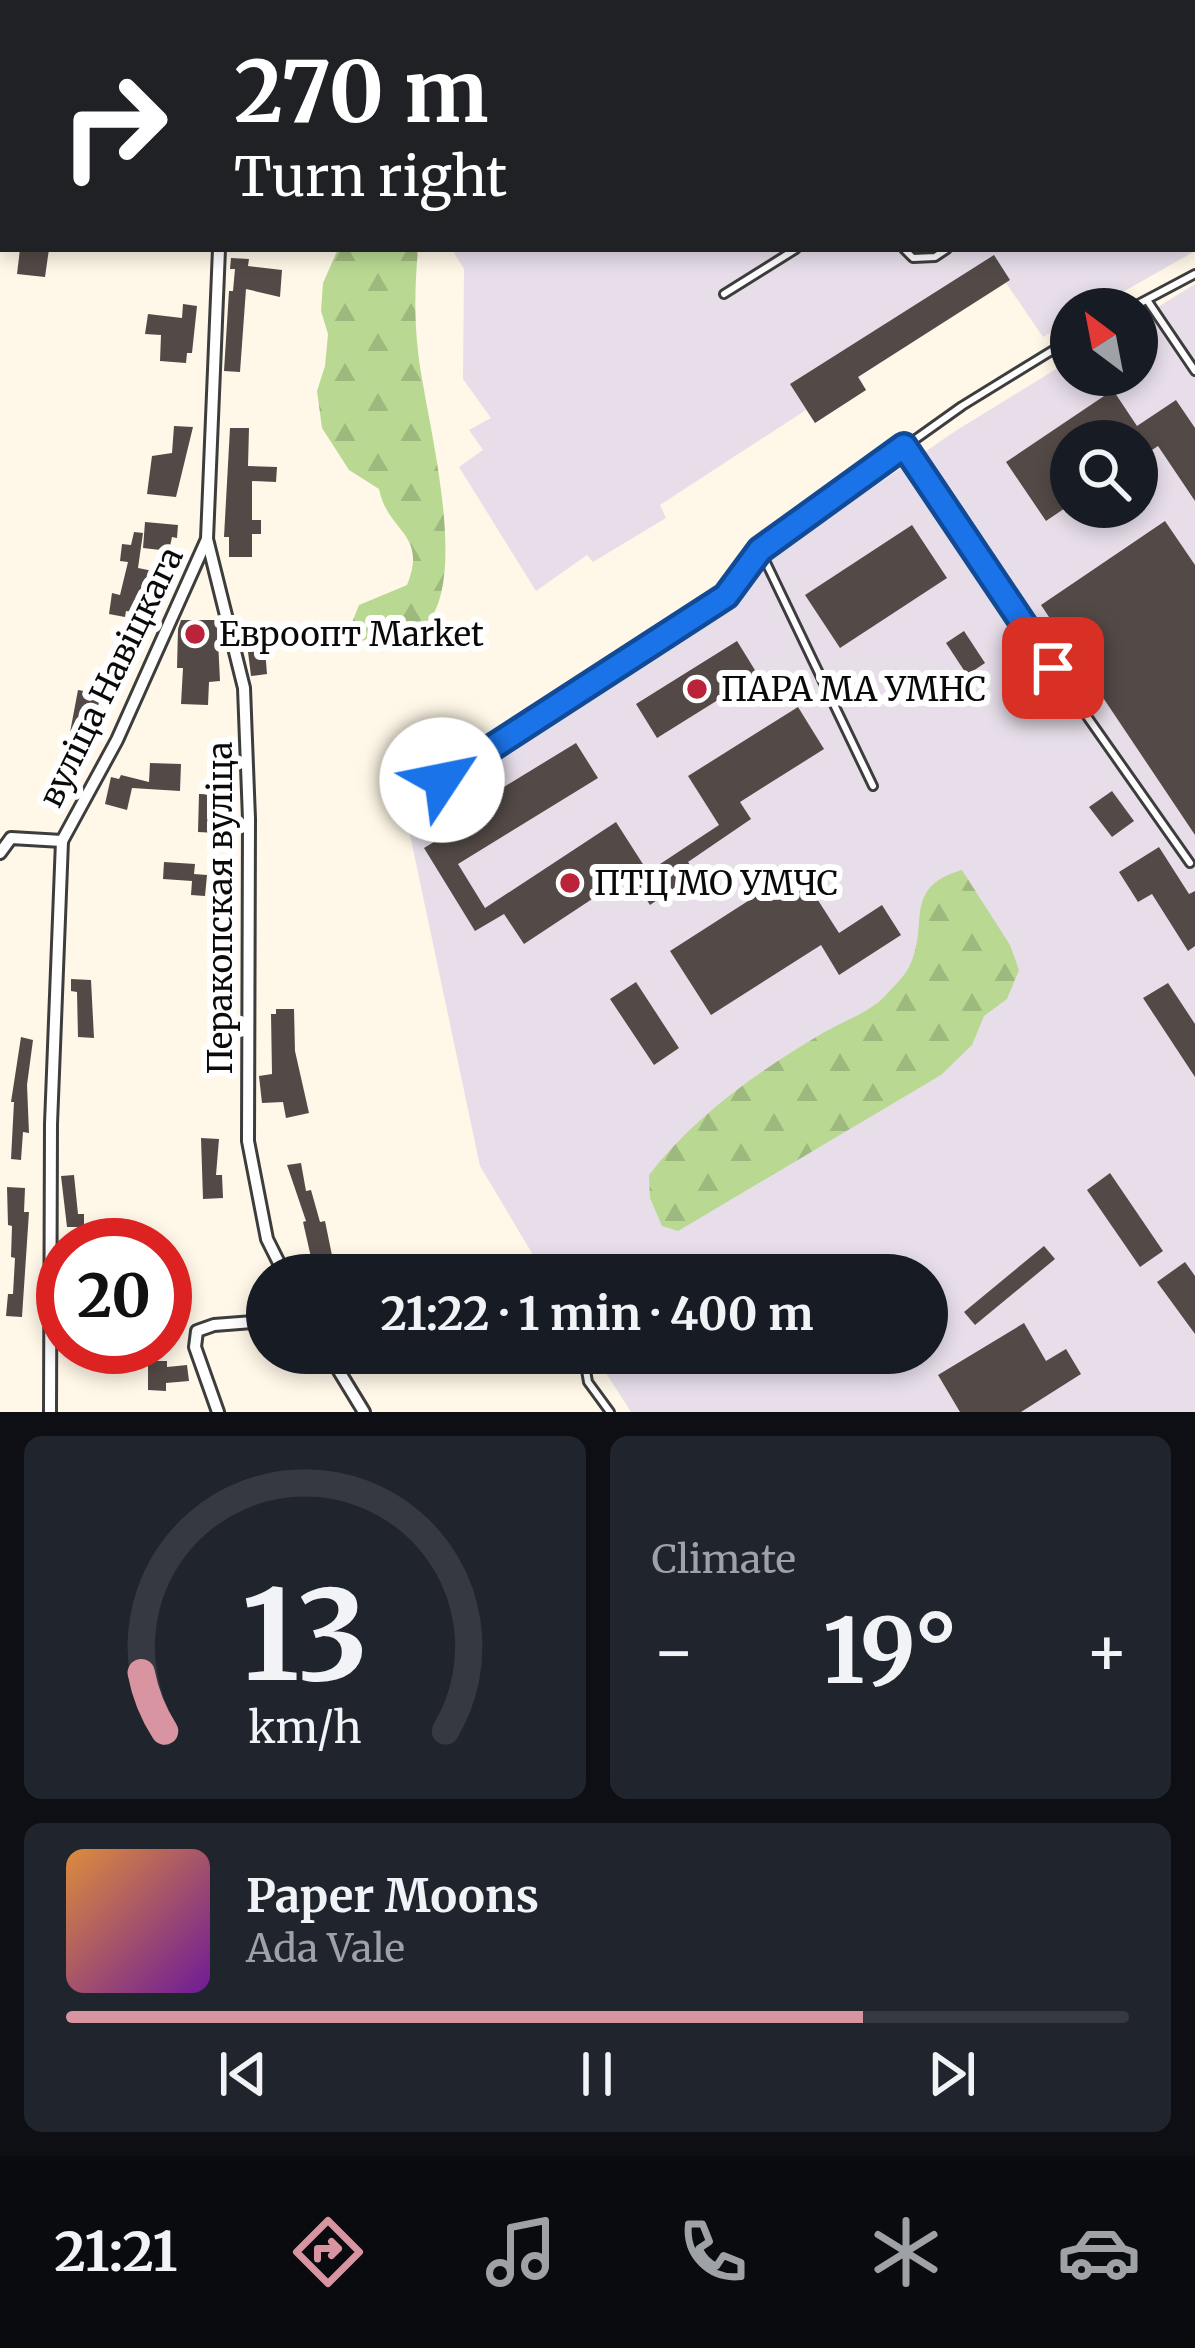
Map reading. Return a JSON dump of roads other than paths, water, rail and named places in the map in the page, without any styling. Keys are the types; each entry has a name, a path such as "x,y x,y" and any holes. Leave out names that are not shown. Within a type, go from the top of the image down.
{"street":[{"name":"вуліца Навіцкага","path":"0,853 10,838 62,841 117,740 207,539 219,252"},
{"name":"Перакопская вуліца","path":"207,539 244,688 249,819 248,1141 267,1239 274,1254"},
{"path":"0,828 10,838"},
{"path":"50,1412 51,1124 62,841"},
{"path":"218,1412 195,1347 197,1331 246,1323"},
{"path":"341,1374 364,1412"}],"lane":[{"path":"724,294 791,252"},
{"path":"907,252 913,258 942,252"},
{"path":"1158,294 1195,274"},
{"path":"1158,316 1195,371"},
{"path":"442,780 726,596 760,550 904,446 1050,350"},
{"path":"904,446 1001,594 1190,863"},
{"path":"760,550 873,786"},
{"path":"587,1374 610,1412"}],"place":[{"name":"Евроопт Market","path":"195,634"},
{"name":"ПАРА МА УМНС","path":"697,689"},
{"name":"ПТЦ МО УМЧС","path":"570,883"}]}
